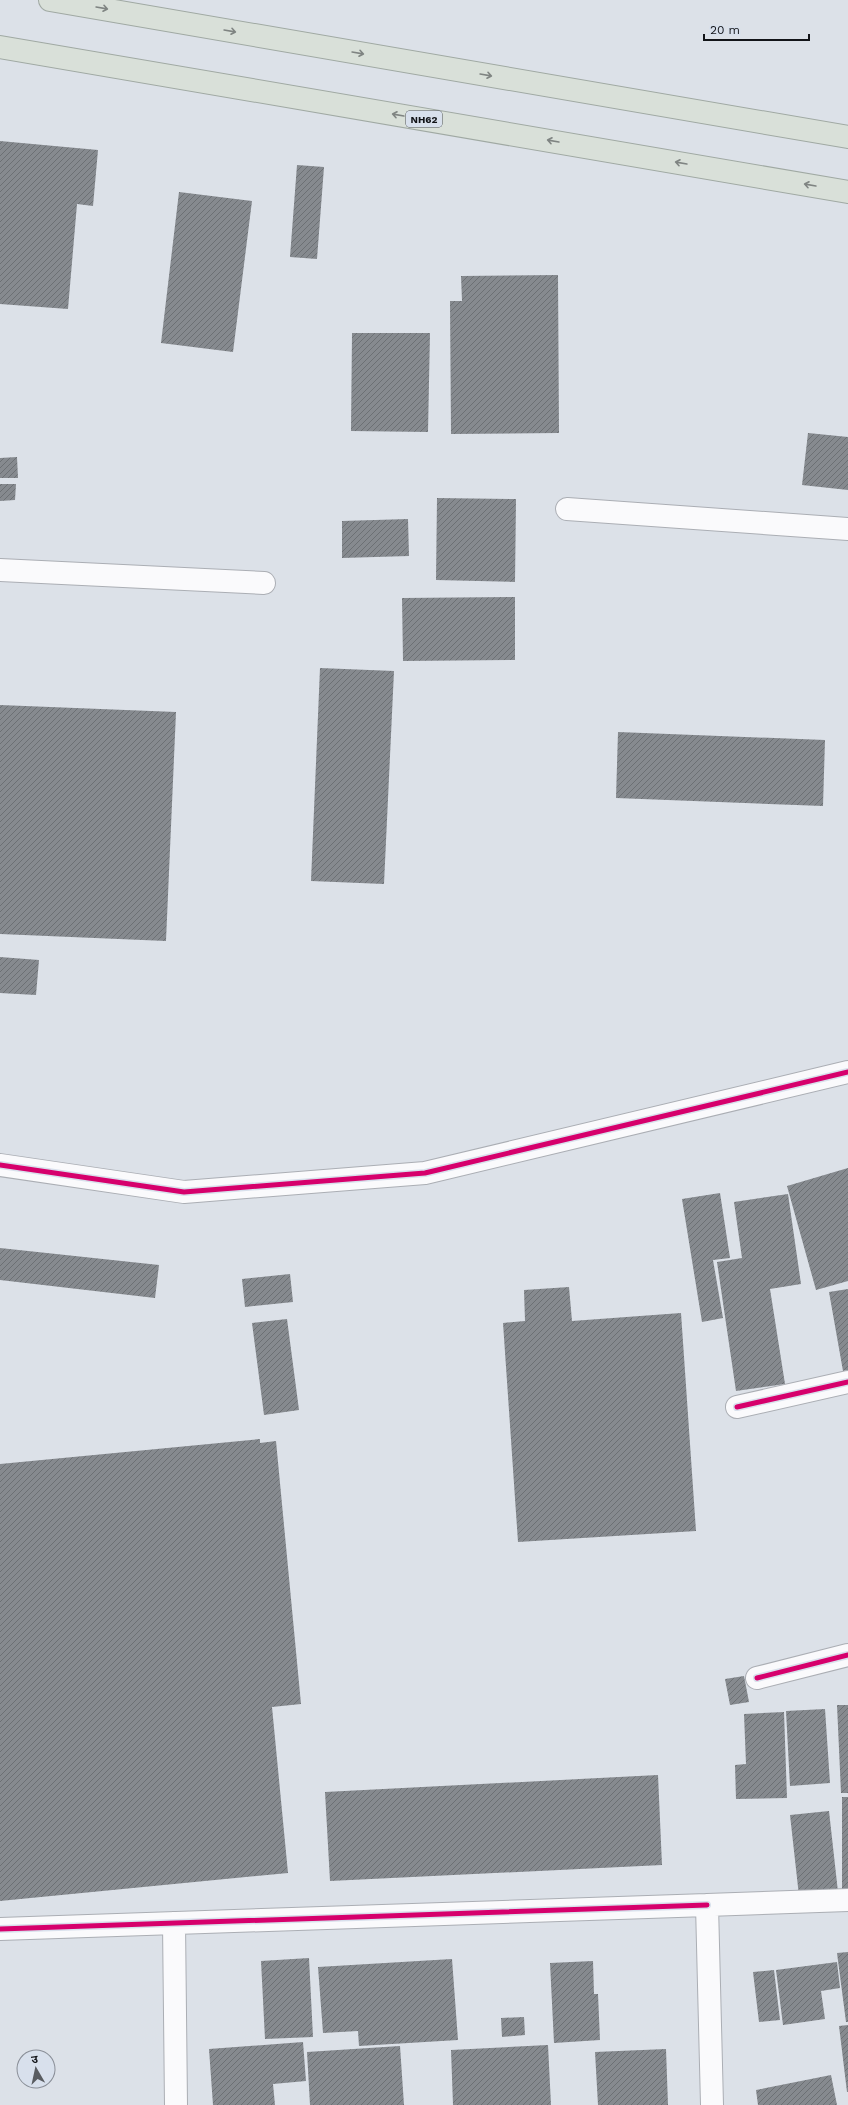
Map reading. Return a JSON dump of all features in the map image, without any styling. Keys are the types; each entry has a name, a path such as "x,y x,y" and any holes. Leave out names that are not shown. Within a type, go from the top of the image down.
{"highway":[{"path":"50,0 848,137"},
{"name":"NH62","path":"0,47 848,192"}],"street":[{"path":"567,509 848,529"},
{"path":"0,570 264,583"},
{"path":"0,1165 184,1192 425,1173 848,1072"},
{"path":"737,1407 848,1382"},
{"path":"757,1678 848,1655"},
{"path":"0,1929 848,1900"},
{"path":"707,1905 712,2105"},
{"path":"174,1923 176,2105"}],"building":[{"path":"0,141 98,150 93,206 77,204 68,309 0,304"},
{"path":"297,165 324,167 317,259 290,257"},
{"path":"179,192 252,201 233,352 161,343"},
{"path":"558,275 559,433 451,434 450,301 462,301 461,276"},
{"path":"352,333 430,333 428,432 351,431"},
{"path":"808,433 848,437 848,490 802,485"},
{"path":"17,457 18,478 0,478 0,458"},
{"path":"0,484 16,484 15,500 0,501"},
{"path":"437,498 516,499 515,582 436,580"},
{"path":"408,519 409,556 342,558 342,521"},
{"path":"515,597 515,660 403,661 402,598"},
{"path":"320,668 394,671 384,884 311,881"},
{"path":"0,705 176,712 166,941 0,934"},
{"path":"618,732 825,740 823,806 616,798"},
{"path":"0,957 39,960 36,995 0,993"},
{"path":"848,1168 848,1281 816,1290 787,1186"},
{"path":"720,1193 730,1258 713,1260 723,1318 702,1322 682,1199"},
{"path":"788,1194 801,1284 770,1289 785,1384 736,1391 717,1262 742,1258 734,1202"},
{"path":"0,1248 159,1265 155,1298 0,1280"},
{"path":"290,1274 293,1302 245,1307 242,1279"},
{"path":"569,1287 572,1321 681,1313 696,1531 518,1542 503,1323 525,1321 524,1290"},
{"path":"848,1289 848,1370 843,1371 829,1292"},
{"path":"287,1319 299,1410 264,1415 252,1323"},
{"path":"260,1439 260,1443 276,1441 301,1704 272,1707 288,1873 0,1901 0,1464"},
{"path":"744,1676 749,1702 730,1705 725,1679"},
{"path":"837,1705 848,1705 848,1793 841,1793"},
{"path":"825,1709 830,1783 790,1786 786,1711"},
{"path":"784,1712 787,1798 736,1799 735,1765 746,1764 744,1714"},
{"path":"658,1775 662,1865 330,1881 325,1792"},
{"path":"842,1797 848,1797 848,1890 842,1890"},
{"path":"829,1811 838,1892 799,1896 790,1815"},
{"path":"848,1952 848,2022 846,2022 837,1953"},
{"path":"309,1958 313,2037 265,2039 261,1961"},
{"path":"452,1959 458,2040 359,2046 358,2031 323,2033 318,1967"},
{"path":"593,1961 594,1994 598,1994 600,2040 554,2043 550,1963"},
{"path":"837,1962 840,1988 821,1991 825,2019 783,2025 776,1970"},
{"path":"774,1970 780,2020 759,2022 753,1972"},
{"path":"524,2017 525,2035 502,2037 501,2018"},
{"path":"848,2025 848,2092 847,2092 839,2026"},
{"path":"303,2042 306,2081 273,2084 275,2105 213,2105 209,2049"},
{"path":"548,2045 551,2105 453,2105 451,2050"},
{"path":"400,2046 404,2105 310,2105 307,2052"},
{"path":"666,2049 668,2105 598,2105 595,2052"},
{"path":"831,2075 837,2105 758,2105 756,2090"}],"cycle path":[{"path":"0,1165 184,1192 425,1173 848,1072"},
{"path":"737,1407 848,1382"},
{"path":"757,1678 848,1655"},
{"path":"0,1929 707,1905"}]}
